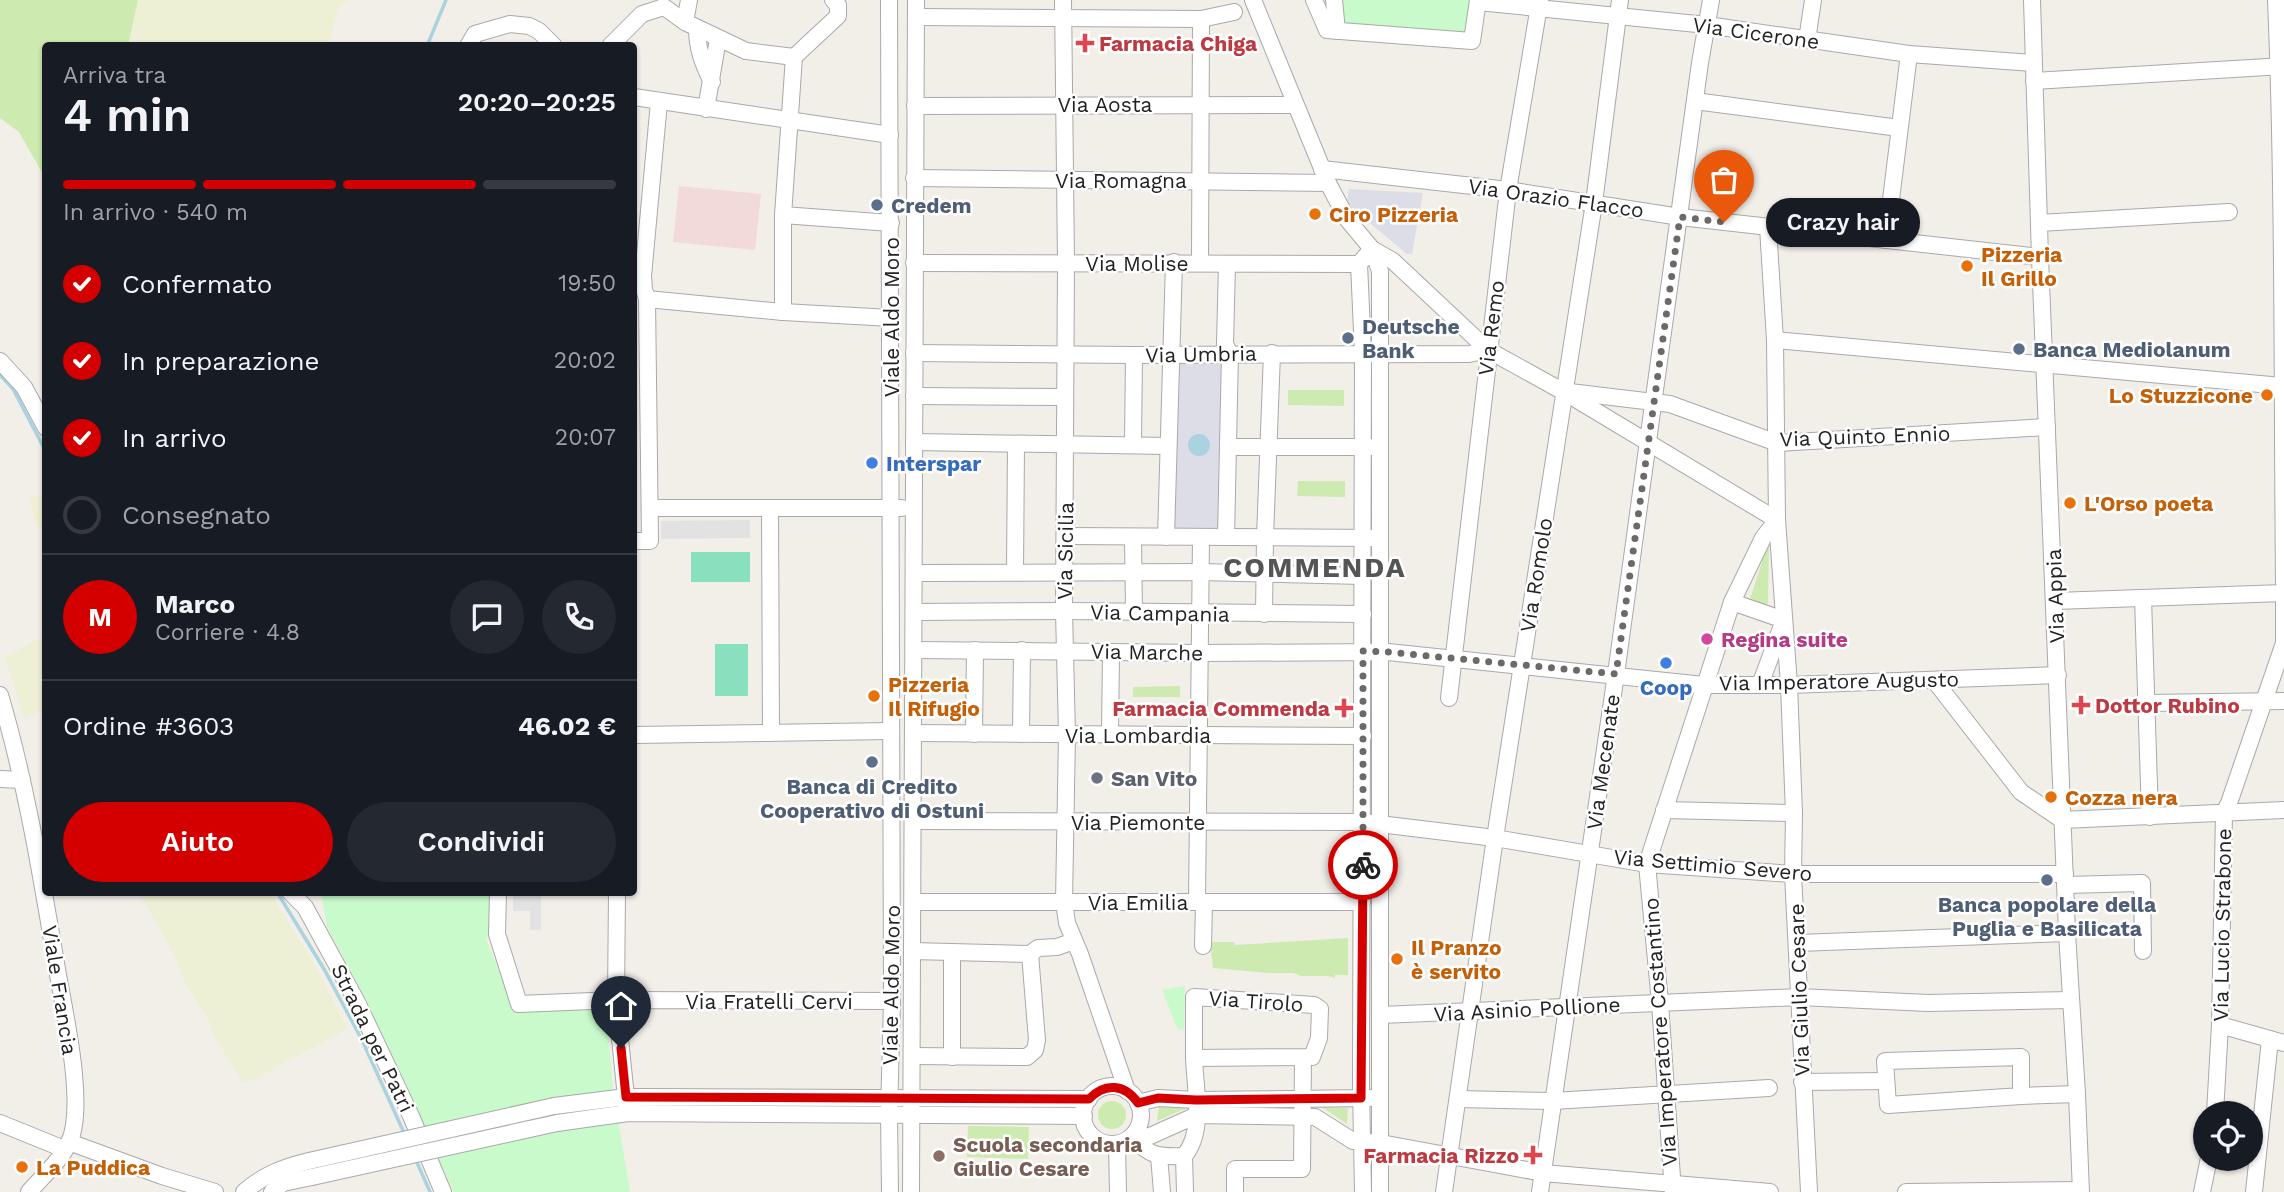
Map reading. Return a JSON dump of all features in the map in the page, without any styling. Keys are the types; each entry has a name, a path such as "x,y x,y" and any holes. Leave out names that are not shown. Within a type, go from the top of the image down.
{"street":[{"path":"689,0 691,25 702,62 712,82"},
{"path":"783,312 783,215 794,57 838,16 838,5 833,0"},
{"name":"Viale Aldo Moro","path":"889,0 892,1001 890,1192"},
{"name":"Viale Aldo Moro","path":"911,1192 916,0"},
{"name":"Via Sicilia","path":"1063,0 1066,262 1065,902 1067,923 1133,1097"},
{"path":"1213,0 1234,12 1259,17"},
{"path":"1253,0 1325,176 1347,219 1372,249 1380,271 1371,353 1370,447 1372,651 1380,825 1380,1192"},
{"path":"1314,0 1327,30 1472,41 1478,1"},
{"path":"1334,0 1337,31"},
{"name":"Via Mecenate","path":"1540,1192 1711,0"},
{"path":"1807,40 1813,0"},
{"name":"Via Appia","path":"2032,0 2062,820 2080,1191"},
{"path":"2276,0 2282,66 2284,583"},
{"name":"Via Cicerone","path":"1478,1 1619,8 1707,25 1909,54 2033,63"},
{"path":"614,42 642,13 665,4 691,25 746,51 794,57"},
{"name":"Via Remo","path":"1454,659 1508,190 1540,4"},
{"name":"Via Romolo","path":"1444,1192 1594,202 1619,8"},
{"path":"916,17 1201,19 1234,12"},
{"path":"1200,263 1201,19"},
{"path":"470,42 475,34 510,24 529,26 550,42"},
{"path":"706,109 718,38"},
{"path":"1885,240 1909,54"},
{"path":"2034,81 2282,66"},
{"path":"637,98 890,135"},
{"path":"1695,101 1899,128"},
{"path":"642,541 651,508 647,299 643,289 643,276 659,102"},
{"name":"Via Aosta","path":"915,106 1295,105"},
{"name":"Via Orazio Flacco","path":"1325,176 1508,190 1680,217 2040,257"},
{"name":"Via Romagna","path":"914,178 1202,181 1325,176"},
{"path":"2039,223 2229,212"},
{"path":"783,215 891,223"},
{"name":"Via Giulio Cesare","path":"1768,227 1775,340 1777,520 1788,685 1794,813 1793,874 1809,1192"},
{"path":"1371,353 1359,264 1372,249"},
{"path":"1372,249 1393,261 1488,350 1564,392 1777,520"},
{"path":"1166,537 1174,262"},
{"name":"Via Molise","path":"914,263 1359,264"},
{"path":"1226,537 1230,354 1225,344 1227,264"},
{"path":"647,299 783,312 891,318"},
{"path":"1775,340 2282,386"},
{"name":"Via Umbria","path":"914,352 1134,355 1469,354 1488,350"},
{"path":"1264,614 1272,354"},
{"path":"1133,444 1134,355"},
{"path":"0,361 24,387 42,421"},
{"name":"Via Quinto Ennio","path":"1564,392 1670,404 1777,443 2047,427"},
{"path":"914,396 1065,397"},
{"path":"914,442 1168,446"},
{"path":"1015,572 1016,444"},
{"path":"1229,447 1370,447"},
{"path":"651,508 915,508"},
{"path":"770,508 771,733"},
{"name":"Via Imperatore Costantino","path":"1672,1188 1660,1003 1647,864 1732,602 1763,538 1777,520"},
{"path":"1065,536 1371,538"},
{"path":"1133,537 1134,612"},
{"path":"1201,537 1198,822 1203,946"},
{"path":"1363,1192 1363,736 1372,651 1363,614 1363,576 1371,538"},
{"path":"915,573 1200,572 1363,576"},
{"path":"2055,601 2284,593"},
{"path":"2143,597 2150,817"},
{"path":"2284,600 2284,664"},
{"path":"1732,602 1784,620"},
{"name":"Via Campania","path":"914,612 1363,614"},
{"name":"Via Giulio Cesare","path":"1760,685 1784,620"},
{"name":"Via Lucio Strabone","path":"2215,1101 2220,1025 2224,813 2230,803 2262,701 2284,643"},
{"name":"Via Marche","path":"914,650 1200,653 1372,651"},
{"path":"974,734 975,650"},
{"path":"1021,734 1022,650"},
{"name":"Via Imperatore Augusto","path":"1372,651 1704,685 1788,685 2057,675"},
{"path":"1110,734 1111,652"},
{"path":"1449,698 1454,659"},
{"path":"1934,680 2021,792 2062,820 2284,810"},
{"name":"Viale Francia","path":"0,695 22,780 42,879"},
{"path":"2146,703 2284,701"},
{"path":"637,735 891,731"},
{"name":"Via Lombardia","path":"914,733 1363,736"},
{"path":"891,778 914,778"},
{"path":"0,779 22,780"},
{"path":"1664,810 1794,813"},
{"name":"Via Piemonte","path":"913,821 1363,822"},
{"name":"Via Settimio Severo","path":"1363,822 1496,838 1647,864 1793,874 2142,883 2143,951"},
{"name":"Viale Francia","path":"29,1192 67,1146 74,1120 74,1080 69,1036 45,896"},
{"name":"Strada per Patri","path":"294,896 305,907 357,1002 411,1116 443,1192"},
{"name":"Via Fratelli Cervi","path":"498,896 496,934 519,1004 616,1000 892,1001"},
{"path":"617,896 616,1000 627,1105"},
{"name":"Via Emilia","path":"913,902 1362,902"},
{"path":"1798,943 2067,933"},
{"path":"913,951 1030,954 1038,948 1057,947 1074,941"},
{"path":"952,953 952,1057"},
{"path":"913,1056 1027,1057 1035,1050 1037,1040 1030,954"},
{"name":"Via Tirolo","path":"1185,1192 1184,1156 1192,1146 1196,1108 1194,997 1314,1005 1320,1009 1320,1038 1312,1057 1303,1058"},
{"name":"Via Asinio Pollione","path":"1381,1015 1799,997 1928,1003 2071,1000"},
{"path":"2220,1025 2277,1041 2255,1192"},
{"path":"2021,1096 2021,1057 1885,1061 1888,1105 2077,1094"},
{"path":"1194,1058 1303,1058 1302,1169 1235,1169 1235,1192"},
{"path":"1802,1082 1886,1081"},
{"path":"1380,1098 1303,1098 1196,1108 1150,1136 1109,1144 1094,1138 1085,1124 1084,1116 1089,1099 1102,1088 1111,1086 1133,1097 1158,1098 1196,1108 1315,1117 1353,1141 1381,1143 1543,1172 1672,1188 1770,1192"},
{"path":"1458,1100 1553,1101 1769,1088"},
{"path":"1118,1192 1124,1140 1141,1121 1133,1097"},
{"path":"272,1192 283,1183 311,1169 554,1106 913,1106 1089,1099"},
{"path":"0,1123 217,1192 242,1192 283,1167 311,1169 557,1124 627,1105"},
{"path":"913,1106 1084,1116"},
{"path":"1124,1140 1147,1153 1184,1156"},
{"path":"1159,1156 1162,1192"},
{"path":"2202,1192 2206,1171"},
{"path":"162,1176 188,1192"},
{"path":"1906,1192 2080,1191"}],"shaded area":[{"path":"679,186 761,194 755,250 673,242"},
{"path":"1349,189 1423,193 1412,254 1407,254 1347,204"},
{"path":"1230,354 1226,537 1166,537 1171,355"},
{"path":"750,520 750,538 661,539 661,521"},
{"path":"513,896 541,896 541,930 530,930 530,911 513,911"}],"green space":[{"path":"0,0 138,0 129,42 42,42 42,173 19,132 0,118"},
{"path":"138,0 351,0 339,5 330,42 129,42"},
{"path":"1338,0 1472,0 1466,34 1340,28"},
{"path":"1288,390 1344,390 1344,406 1288,405"},
{"path":"1298,481 1345,481 1345,497 1297,496"},
{"path":"42,494 42,526 37,528 29,499"},
{"path":"1767,546 1768,603 1763,608 1751,605 1750,599"},
{"path":"691,552 750,552 750,582 691,582"},
{"path":"42,637 42,710 24,719 5,657"},
{"path":"715,644 748,644 748,696 715,696"},
{"path":"1180,686 1180,697 1133,697 1133,687"},
{"path":"141,896 272,896 316,967 348,1029 257,1079 243,1083 185,983 174,954"},
{"path":"319,896 490,896 490,930 486,939 516,1012 606,1010 613,1089 630,1192 454,1192 365,997 327,927 322,898"},
{"path":"1348,938 1348,975 1335,975 1335,978 1213,968 1210,942 1234,942 1235,945"},
{"path":"1185,986 1184,1029 1178,1030 1162,990"},
{"path":"1112,1101 1122,1105 1126,1115 1122,1125 1112,1129 1102,1125 1098,1115 1102,1105"},
{"path":"1159,1107 1187,1108 1157,1121"},
{"path":"1322,1107 1348,1108 1347,1124"},
{"path":"968,1126 1029,1127 1028,1159 967,1157"}],"water":[{"path":"1199,434 1207,437 1210,445 1207,453 1199,456 1191,453 1188,445 1191,437"}],"waterway":[{"path":"429,42 446,0"},
{"path":"0,375 13,389 42,444"},
{"path":"279,896 324,969 362,1040 405,1135"},
{"path":"415,1158 430,1192"}],"way so far":[{"path":"1363,865 1363,651 1616,674 1680,217 1724,222"}],"place":[{"name":"Farmacia Chiga","path":"1085,43"},
{"name":"Credem","path":"877,205"},
{"name":"Ciro Pizzeria","path":"1315,214"},
{"name":"Crazy hair","path":"1724,222"},
{"name":"Pizzeria Il Grillo","path":"1967,266"},
{"name":"Deutsche Bank","path":"1348,338"},
{"name":"Banca Mediolanum","path":"2019,349"},
{"name":"Lo Stuzzicone","path":"2267,395"},
{"name":"Interspar","path":"872,463"},
{"name":"L'Orso poeta","path":"2070,503"},
{"name":"Regina suite","path":"1707,639"},
{"name":"Coop","path":"1666,663"},
{"name":"Pizzeria Il Rifugio","path":"874,696"},
{"name":"Dottor Rubino","path":"2081,705"},
{"name":"Farmacia Commenda","path":"1344,708"},
{"name":"Banca di Credito Cooperativo di Ostuni","path":"872,762"},
{"name":"San Vito","path":"1097,778"},
{"name":"Cozza nera","path":"2051,797"},
{"name":"Banca popolare della Puglia e Basilicata","path":"2047,880"},
{"name":"Il Pranzo è servito","path":"1397,959"},
{"name":"Farmacia Rizzo","path":"1533,1155"},
{"name":"Scuola secondaria Giulio Cesare","path":"939,1156"},
{"name":"La Puddica","path":"22,1167"}],"district":[{"name":"COMMENDA","path":"1315,567"}],"route":[{"path":"621,1048 626,1097 1089,1099 1102,1088 1111,1086 1127,1091 1138,1103 1158,1098 1361,1098 1363,865"}]}
